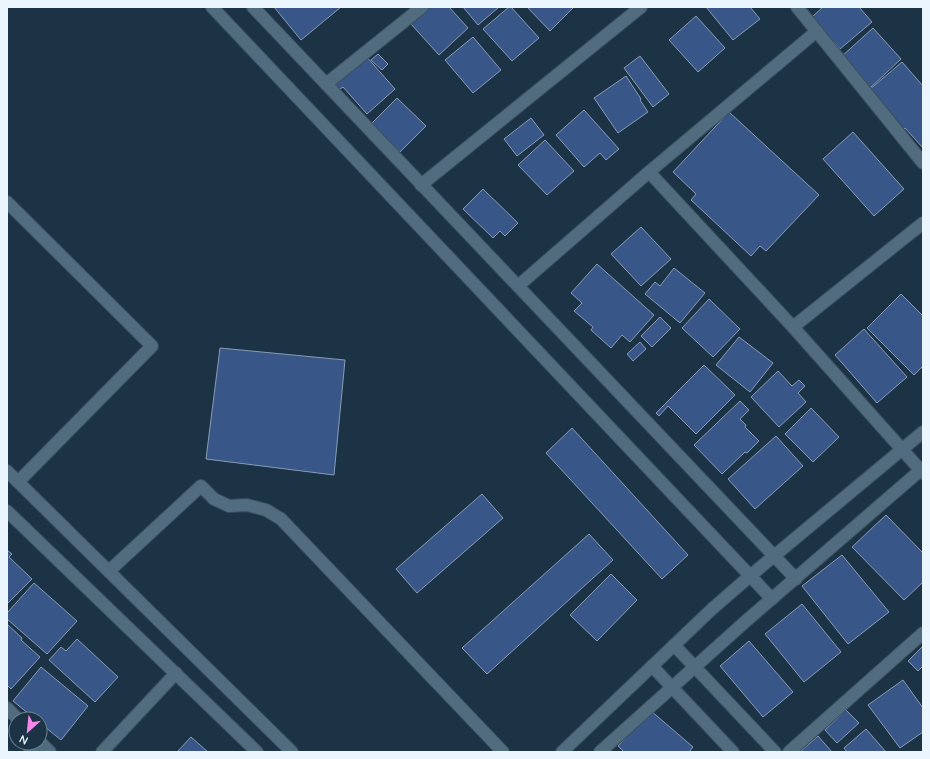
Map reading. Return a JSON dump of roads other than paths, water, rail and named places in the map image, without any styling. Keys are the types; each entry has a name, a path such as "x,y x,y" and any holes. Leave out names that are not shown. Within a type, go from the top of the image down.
{"street":[{"path":"212,7 772,599"},
{"path":"253,7 796,579"},
{"path":"326,84 422,7"},
{"path":"422,185 641,7"},
{"path":"797,7 923,163"},
{"path":"518,286 649,172 817,31"},
{"path":"600,752 772,599 922,470 793,327 649,172"},
{"path":"7,202 152,346 18,482"},
{"path":"793,327 923,224"},
{"path":"562,752 674,645 750,576 923,432"},
{"path":"7,471 292,752"},
{"path":"109,572 201,486 214,498 229,506 247,505 266,510 282,519 503,752"},
{"path":"7,511 257,752"},
{"path":"789,752 923,633"},
{"path":"674,645 775,752"},
{"path":"652,666 733,752"},
{"path":"102,752 176,673"}]}
